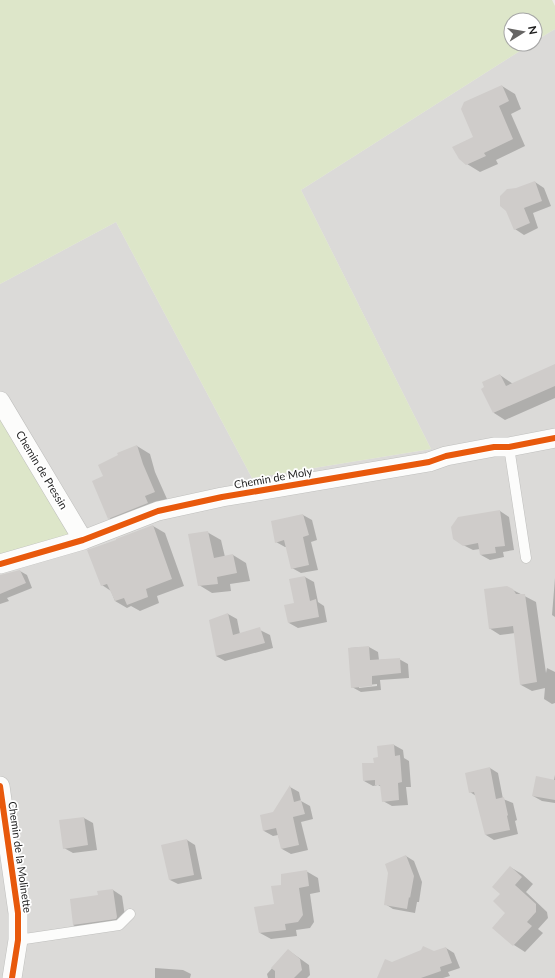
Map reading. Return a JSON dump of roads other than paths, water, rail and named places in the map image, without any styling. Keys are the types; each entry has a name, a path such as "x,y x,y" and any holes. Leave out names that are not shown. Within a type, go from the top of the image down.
{"street":[{"name":"Chemin de Pressin","path":"0,401 83,540"},
{"name":"Chemin de Moly","path":"0,564 83,540 165,509 222,497 429,462 446,456 494,447 509,447 555,438"},
{"name":"Chemin de la Molinette","path":"0,786 18,913 18,940 12,978"}],"lane":[{"path":"509,447 526,558"},
{"path":"18,940 118,925 130,914"}]}
